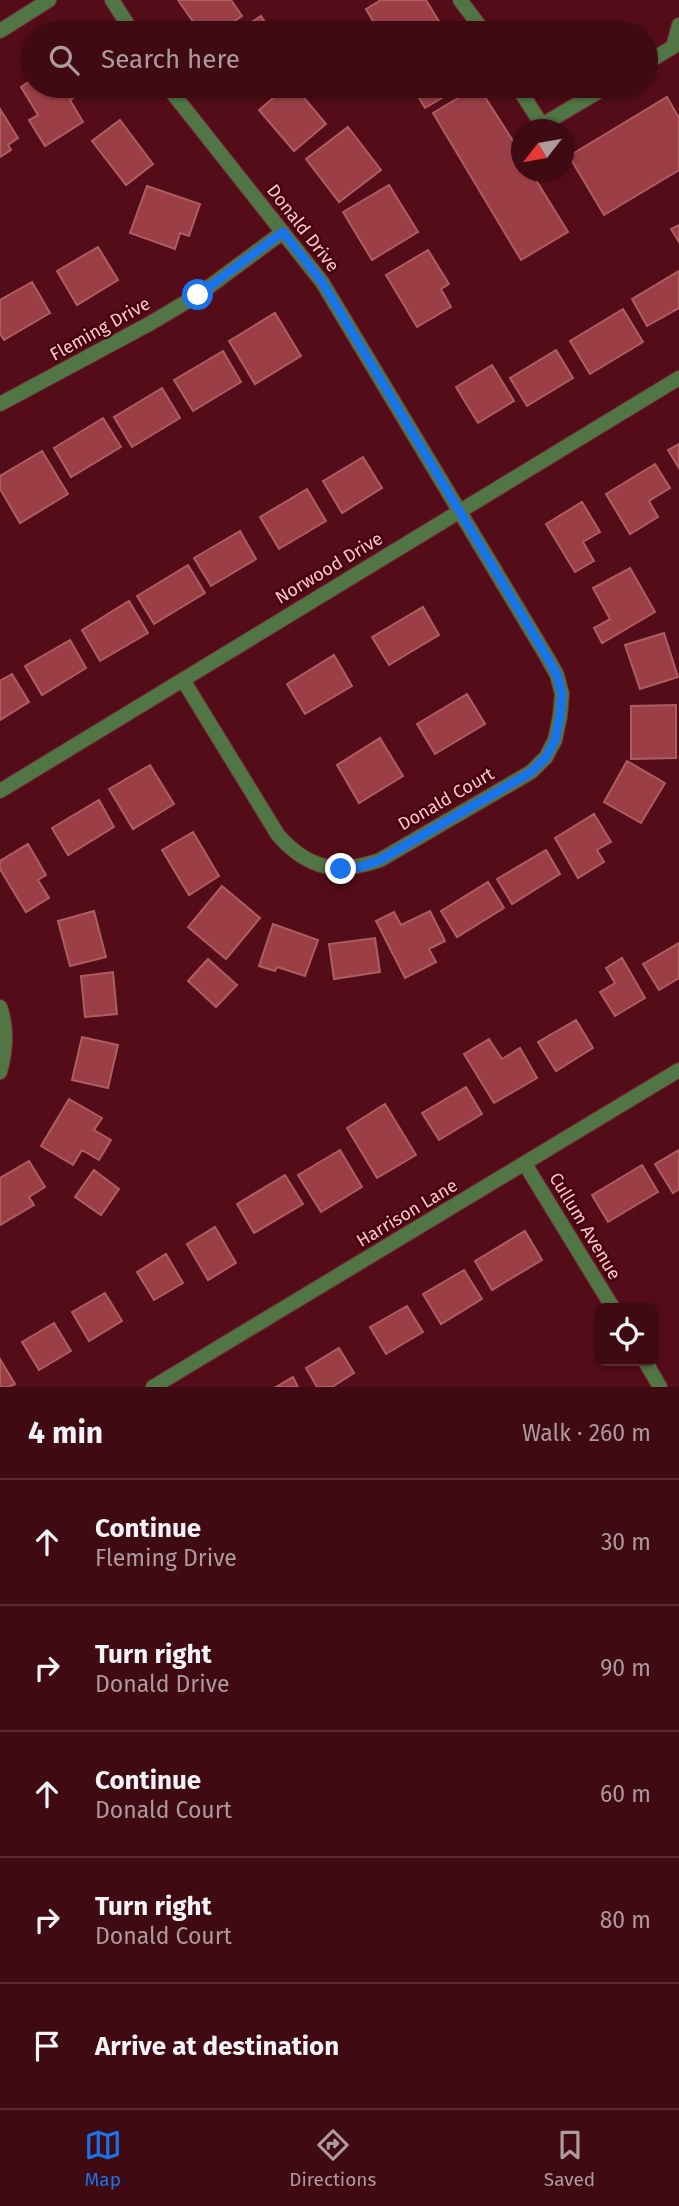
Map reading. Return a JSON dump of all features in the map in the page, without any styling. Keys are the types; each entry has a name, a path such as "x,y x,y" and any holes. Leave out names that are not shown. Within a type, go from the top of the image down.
{"street":[{"path":"0,30 49,0"},
{"path":"112,0 125,21"},
{"path":"460,0 476,21"},
{"path":"658,56 673,47 679,25"},
{"name":"Donald Drive","path":"177,98 322,282 460,511"},
{"path":"525,98 542,125 588,98"},
{"name":"Fleming Drive","path":"0,404 169,313 198,295 283,232"},
{"name":"Norwood Drive","path":"0,791 679,378"},
{"name":"Donald Court","path":"183,680 278,835 290,849 322,866 341,869 360,867 380,860 531,772 546,757 555,740 562,694 557,675 460,511"},
{"path":"0,1007 6,1032 0,1072"},
{"name":"Harrison Lane","path":"153,1387 679,1070"},
{"name":"Cullum Avenue","path":"525,1164 610,1303"},
{"path":"648,1366 660,1387"}],"building":[{"path":"178,0 231,0 242,16 235,21 193,21"},
{"path":"381,0 426,0 439,21 373,21 366,9"},
{"path":"667,97 679,118 679,170 604,215 574,164 574,153"},
{"path":"28,98 73,98 70,100 83,122 45,146 29,120 38,115"},
{"path":"273,98 304,98 326,124 294,151 259,110"},
{"path":"419,98 442,98 425,108"},
{"path":"458,98 486,98 511,138 511,182 537,182 568,232 521,260 433,113"},
{"path":"0,109 18,138 8,145 11,150 0,157"},
{"path":"120,120 153,164 126,185 92,141"},
{"path":"348,127 381,170 339,202 306,159"},
{"path":"389,185 418,232 372,260 343,212"},
{"path":"147,186 200,204 189,236 180,233 175,249 130,233"},
{"path":"679,225 679,242 671,229"},
{"path":"98,247 118,280 77,305 57,271"},
{"path":"428,250 449,284 441,289 451,307 417,327 386,275"},
{"path":"679,271 679,308 647,326 632,299"},
{"path":"32,282 50,313 4,340 0,334 0,300"},
{"path":"623,309 643,342 590,374 570,341"},
{"path":"275,313 301,356 255,384 229,341"},
{"path":"556,350 573,378 527,406 510,378"},
{"path":"223,351 241,382 193,411 174,380"},
{"path":"492,365 514,401 478,423 456,387"},
{"path":"162,388 180,418 132,447 114,417"},
{"path":"103,418 121,447 71,477 54,448"},
{"path":"679,444 679,468 668,450"},
{"path":"42,451 68,494 20,523 0,489 0,476"},
{"path":"363,457 382,488 342,513 323,481"},
{"path":"655,464 670,488 649,501 658,517 630,534 606,494"},
{"path":"307,489 326,521 279,549 260,517"},
{"path":"582,502 600,532 583,542 594,561 575,572 546,524"},
{"path":"240,531 256,559 211,586 194,558"},
{"path":"188,565 205,593 154,624 137,596"},
{"path":"630,568 655,612 602,643 594,628 610,619 593,588"},
{"path":"129,601 148,633 100,661 82,630"},
{"path":"423,607 439,635 389,665 372,637"},
{"path":"664,633 678,677 640,689 625,645"},
{"path":"70,640 86,668 42,695 25,666"},
{"path":"334,655 352,686 305,714 287,684"},
{"path":"12,674 29,702 0,720 0,681"},
{"path":"467,694 485,724 435,754 417,724"},
{"path":"676,705 676,758 631,759 631,706"},
{"path":"380,738 403,776 359,803 337,765"},
{"path":"627,761 665,783 641,823 604,802"},
{"path":"150,765 174,804 133,829 109,789"},
{"path":"99,800 114,827 68,855 52,828"},
{"path":"594,814 611,842 597,850 604,862 578,878 555,838"},
{"path":"193,832 219,876 189,895 162,850"},
{"path":"28,844 46,875 38,880 49,898 26,912 0,869 0,861"},
{"path":"546,850 560,874 512,904 497,879"},
{"path":"488,882 504,908 457,937 441,911"},
{"path":"222,886 260,918 226,959 188,927"},
{"path":"94,911 106,957 70,966 58,921"},
{"path":"430,911 445,941 429,949 436,962 405,978 376,921 394,912 401,925"},
{"path":"273,924 318,940 305,976 277,967 275,971 259,966"},
{"path":"375,938 380,972 334,979 329,944"},
{"path":"679,943 679,978 659,990 643,964"},
{"path":"622,958 645,998 615,1016 600,992 615,983 606,968"},
{"path":"208,959 237,985 216,1007 188,981"},
{"path":"113,972 117,1014 85,1017 81,976"},
{"path":"576,1020 593,1048 556,1071 538,1042"},
{"path":"82,1037 118,1045 108,1088 72,1080"},
{"path":"489,1039 502,1059 520,1048 537,1078 494,1103 464,1054"},
{"path":"466,1087 482,1114 439,1140 422,1113"},
{"path":"69,1099 102,1118 94,1130 111,1140 99,1160 82,1150 73,1165 41,1146"},
{"path":"385,1104 416,1155 377,1178 347,1128"},
{"path":"340,1150 362,1187 321,1212 298,1175"},
{"path":"679,1150 679,1189 673,1193 655,1164"},
{"path":"29,1161 45,1187 29,1197 34,1205 0,1225 0,1178"},
{"path":"642,1165 658,1192 608,1222 592,1195"},
{"path":"94,1170 119,1189 101,1215 75,1197"},
{"path":"285,1175 303,1204 254,1233 237,1204"},
{"path":"215,1227 236,1263 208,1280 187,1244"},
{"path":"525,1231 542,1260 492,1290 475,1261"},
{"path":"166,1254 183,1283 154,1300 137,1272"},
{"path":"464,1270 482,1299 441,1324 423,1294"},
{"path":"105,1293 122,1321 89,1341 72,1312"},
{"path":"407,1306 423,1332 386,1354 370,1327"},
{"path":"54,1323 71,1351 39,1370 22,1342"},
{"path":"339,1348 354,1373 332,1387 317,1387 306,1368"},
{"path":"0,1359 15,1384 9,1387 0,1387"},
{"path":"293,1377 298,1387 276,1387"}],"route":[{"path":"198,295 283,232 322,282 547,657 557,675 562,694 555,740 546,757 531,772 380,860 360,867 341,869"}]}
